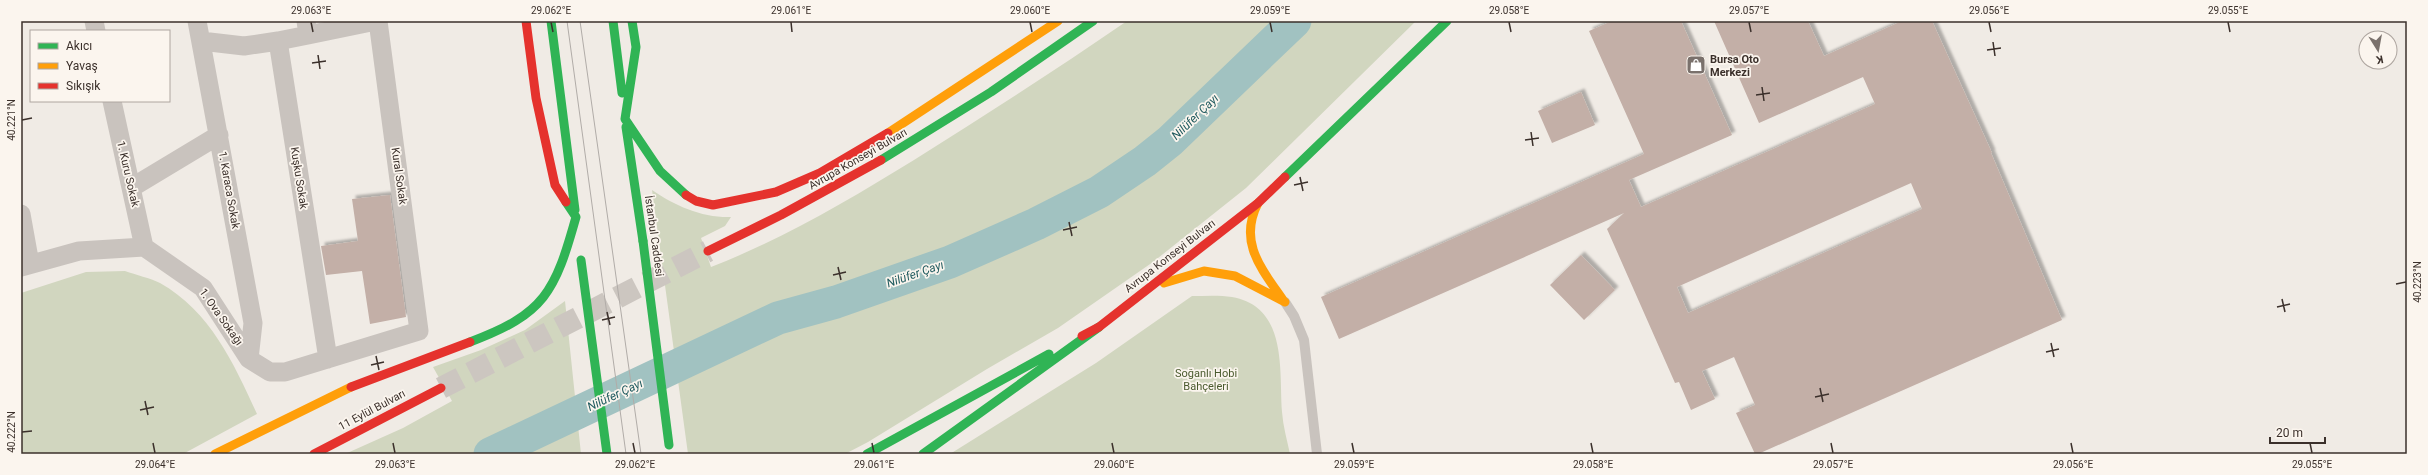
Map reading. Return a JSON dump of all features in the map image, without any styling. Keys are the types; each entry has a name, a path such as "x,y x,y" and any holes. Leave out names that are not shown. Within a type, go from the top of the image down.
{"main road":[{"path":"215,454 346,389 497,332 516,322 531,311 553,285 563,264 576,217 555,185 536,98 526,21"},
{"path":"551,21 607,454"},
{"name":"İstanbul Caddesi","path":"612,21 643,241 670,450"},
{"path":"632,21 636,47 625,120 662,175 682,193 710,205 745,200 795,184 856,153 966,84 1058,21"},
{"name":"Avrupa Konseyi Bulvarı","path":"708,251 788,213 869,168 993,91 1062,45 1093,21"},
{"path":"1414,53 1439,21"},
{"name":"Avrupa Konseyi Bulvarı","path":"867,454 1099,327 1258,204 1447,21"},
{"path":"1258,204 1250,221 1250,244 1262,269 1284,302"},
{"path":"1152,286 1204,271 1235,276 1284,302"},
{"path":"923,454 1099,327"},
{"name":"11 Eylül Bulvarı","path":"314,454 441,388"}],"street":[{"name":"1. Karaca Sokak","path":"197,21 202,40 253,323 250,359"},
{"name":"Kural Sokak","path":"307,28 377,21 419,331"},
{"path":"202,40 244,46 278,41 307,28"},
{"name":"Kuşku Sokak","path":"278,41 328,359"},
{"name":"1. Kuru Sokak","path":"112,102 144,247"},
{"path":"131,188 219,135"},
{"path":"21,214 25,266 79,251 144,247"},
{"name":"1. Ova Sokağı","path":"144,247 203,288 250,359 270,372 285,372 419,331"}],"lane":[{"path":"1284,302 1294,316 1304,340 1316,454"}],"green space":[{"path":"1127,21 1416,21 1246,188 1153,262 1058,328 987,369 868,442 845,454 688,454 652,190 670,201 690,210 721,217 731,217 725,226 701,238 711,267 790,231 865,190 995,109"},
{"path":"125,271 160,283 178,295 207,324 230,358 257,414 183,454 21,454 21,293 86,272"},
{"name":"Soğanlı Hobi Bahçeleri","path":"1192,296 1227,296 1250,303 1263,313 1272,327 1277,342 1280,360 1283,417 1290,454 950,454 1096,363"},
{"path":"565,301 581,454 345,454 403,428 452,401 433,367 481,350 525,330"}],"building":[{"path":"1612,21 1681,21 1732,135 1629,180 1641,207 1875,104 1863,77 1759,123 1714,21 1808,21 1824,56 1902,21 1932,21 1992,153 2062,320 1758,454 1755,454 1736,413 1755,405 1734,357 1702,371 1715,399 1691,410 1679,382 1675,383 1607,229 1624,213 1339,339 1321,297 1644,154 1589,31","holes":["1911,183 1922,209 1688,313 1677,287"]},
{"path":"1581,92 1595,125 1552,143 1538,111"},
{"path":"390,195 406,317 370,324 362,271 326,275 321,246 358,241 352,199"},
{"path":"1581,255 1615,290 1584,320 1550,285"}],"waterway":[{"name":"Nilüfer Çayı","path":"490,454 778,318 836,302 950,262 1036,224 1099,192 1145,161 1170,141 1295,21"}],"tunnel":[{"path":"441,388 708,251"}],"tram line":[{"path":"567,21 626,454"},
{"path":"580,21 641,454"}],"traffic: fast":[{"path":"551,21 575,210"},
{"path":"613,21 622,93"},
{"path":"632,21 636,47 625,119 660,171 686,195"},
{"path":"881,160 991,92 1093,21"},
{"path":"1285,177 1447,21"},
{"path":"626,127 643,241"},
{"path":"470,342 495,332 515,321 531,310 543,297 553,282 561,264 576,217 566,202"},
{"path":"643,241 669,445"},
{"path":"581,260 607,454"},
{"path":"923,454 1099,327"},
{"path":"867,454 1049,354"}],"traffic: slow":[{"path":"888,133 1058,21"},
{"path":"1258,203 1252,217 1250,230 1251,242 1260,266 1283,300"},
{"path":"1164,283 1204,271 1235,276 1285,302"},
{"path":"215,454 351,387"}],"traffic: jam":[{"path":"526,21 536,98 555,185 566,202"},
{"path":"686,195 696,201 713,205 776,192 820,173 888,133"},
{"path":"708,251 781,215 881,160"},
{"path":"1082,336 1099,327 1258,203 1285,177"},
{"path":"351,387 470,342"},
{"path":"314,454 441,388"}],"place":[{"name":"Bursa Oto Merkezi","path":"1696,65"}]}
